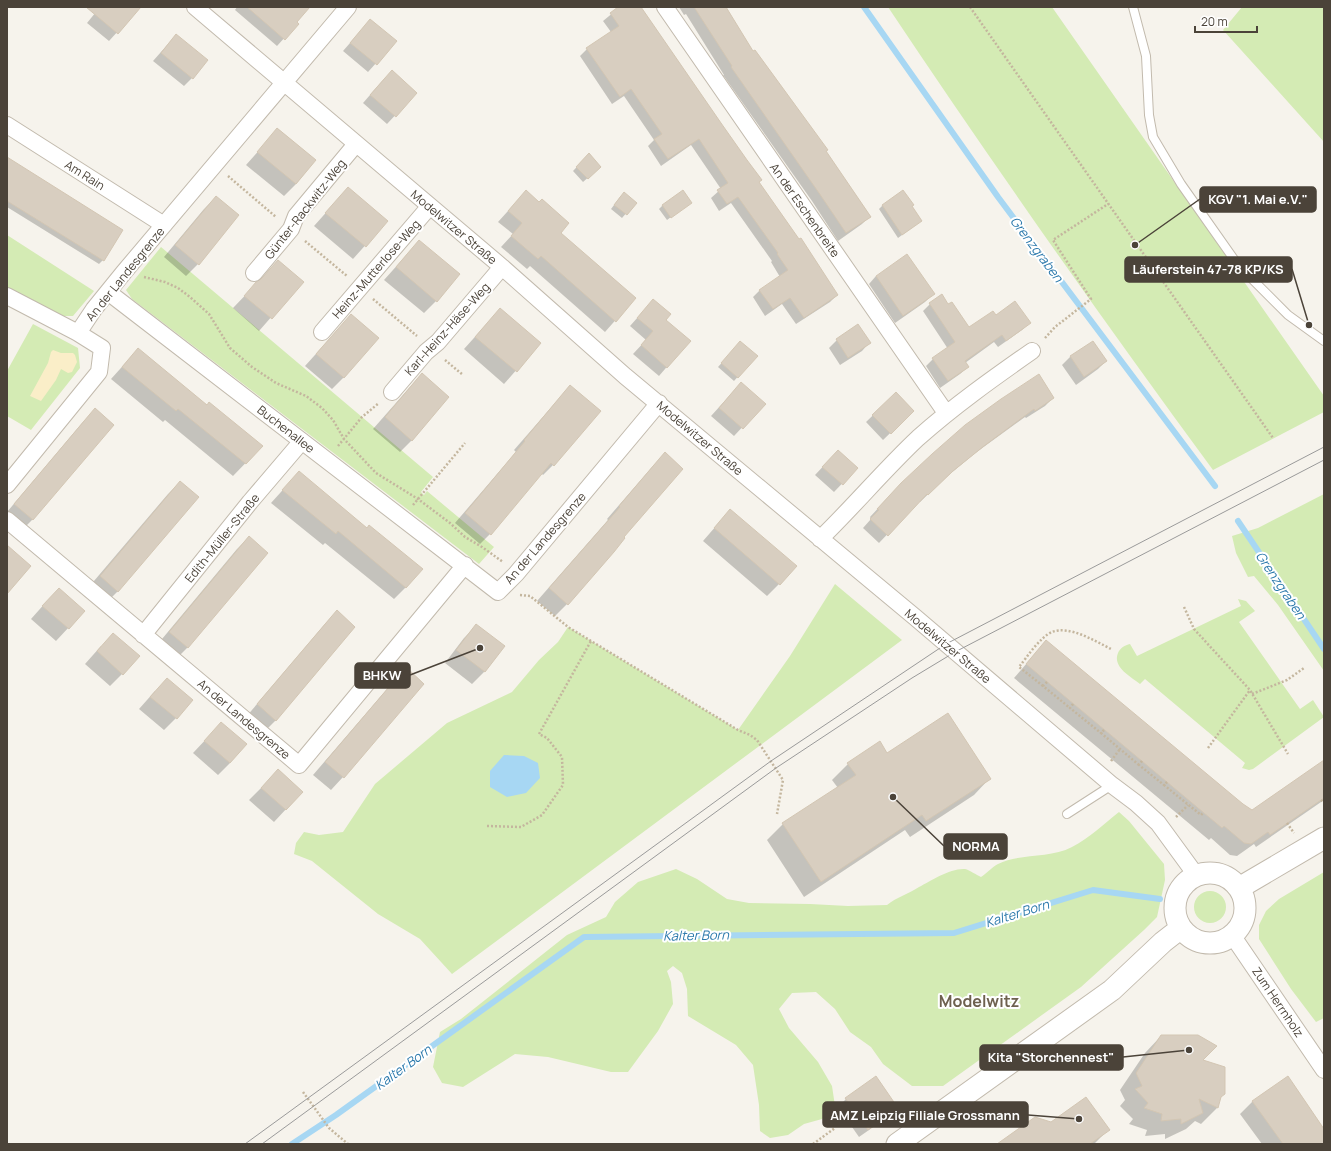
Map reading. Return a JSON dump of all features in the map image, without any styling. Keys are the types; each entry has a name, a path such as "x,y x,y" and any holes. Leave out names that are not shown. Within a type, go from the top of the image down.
{"street":[{"name":"Modelwitzer Straße","path":"195,7 502,267 625,376 1136,803 1158,823 1196,875"},
{"name":"An der Landesgrenze","path":"7,485 99,372 102,348 78,333 94,310 214,164 348,7"},
{"name":"An der Eschenbreite","path":"665,7 946,413"},
{"name":"Am Rain","path":"7,125 164,225"},
{"name":"Günter-Rackwitz-Weg","path":"254,273 291,229 296,216 356,144"},
{"name":"Heinz-Mutterlose-Weg","path":"322,332 430,206"},
{"name":"Karl-Heinz-Häse-Weg","path":"392,392 430,347 438,342 502,267"},
{"name":"Buchenallee","path":"108,292 465,565"},
{"path":"7,296 78,333"},
{"path":"820,539 885,470 946,413 970,394 1032,351"},
{"name":"An der Landesgrenze","path":"7,520 299,765 465,565 498,592 516,574 659,403"},
{"name":"Edith-Müller-Straße","path":"143,635 250,502 302,441"},
{"path":"1239,888 1324,838"},
{"path":"1208,873 1220,874 1231,879 1239,888 1244,897 1244,918 1239,928 1232,935 1222,941 1211,943 1199,941 1189,936 1181,928 1176,919 1176,898 1180,888 1187,881 1196,875 1208,873"},
{"path":"897,1144 1112,990 1163,942 1181,928"},
{"name":"Zum Herrnholz","path":"1232,935 1324,1070"}],"lane":[{"path":"1133,7 1146,56 1149,115 1153,138 1181,184 1238,265 1288,314 1324,341"},
{"path":"1067,814 1112,784"}],"path":[{"path":"970,7 1273,438"},
{"path":"214,164 463,375"},
{"path":"1032,351 1055,327 1091,299 1053,240 1108,204"},
{"path":"124,272 165,282 178,288 190,297 209,314 230,348 264,376 306,396 322,408 333,420 344,439 376,473 418,499 450,523 465,537 493,554 516,574"},
{"path":"327,460 362,417 392,392"},
{"path":"402,518 465,443"},
{"path":"498,592 530,596 568,627 757,740 783,780 776,814"},
{"path":"1184,607 1194,629 1250,690 1288,754"},
{"path":"1111,649 1070,631 1052,632 1043,638 1019,666 1201,815 1203,812"},
{"path":"487,826 521,827 542,815 563,785 562,757 547,738 539,734 591,641"},
{"path":"1252,694 1287,680 1304,668"},
{"path":"1043,686 1047,682"},
{"path":"1208,748 1250,690"},
{"path":"1070,708 1073,704"},
{"path":"1101,733 1104,730"},
{"path":"1111,761 1120,749"},
{"path":"1139,765 1142,761"},
{"path":"1321,800 1324,804"},
{"path":"303,1092 329,1128 348,1144"},
{"path":"813,1144 835,1128"}],"green space":[{"path":"888,7 1052,7 1324,396 1324,412 1213,470 1048,240"},
{"path":"1242,7 1324,7 1324,142 1223,30"},
{"path":"7,235 94,291 73,316 62,316 7,288"},
{"path":"161,247 433,477 421,492 424,495 427,491 494,547 479,564 132,299 126,290"},
{"path":"33,324 78,348 80,368 31,430 7,416 7,371"},
{"path":"1324,494 1324,671 1278,605 1254,576 1248,577 1236,553 1232,536 1258,528"},
{"path":"835,584 902,640 452,974 420,939 378,914 312,861 294,854 296,843 304,832 319,835 343,832 375,784 447,723 512,692 539,660 558,642 568,627 738,730 790,656"},
{"path":"1238,599 1246,601 1255,611 1239,622 1300,709 1313,700 1324,717 1253,769 1249,770 1242,768 1245,763 1145,679 1140,684 1123,671 1117,658 1120,650 1126,645 1130,644 1137,656 1241,606"},
{"path":"1119,812 1129,821 1164,864 1165,880 1157,917 1081,987 943,1086 912,1086 883,1064 871,1047 850,1032 835,1009 816,992 792,993 779,1009 789,1028 818,1062 832,1086 835,1106 822,1119 804,1124 788,1135 770,1138 760,1131 759,1105 753,1065 736,1045 688,1016 687,989 682,973 673,966 667,971 671,982 673,1004 658,1031 628,1072 611,1072 548,1057 515,1054 463,1087 442,1083 433,1067 440,1032 461,1019 567,935 606,917 615,902 638,882 676,869 697,879 727,899 749,903 848,906 887,905 935,878 959,869 969,870 981,877 996,865 1015,858 1063,851 1072,847 1096,831"},
{"path":"1324,872 1324,1018 1316,1022 1291,989 1259,939 1259,925 1266,911 1279,899"},
{"path":"1210,891 1221,896 1226,907 1221,918 1210,923 1199,918 1194,907 1199,896"}],"sand":[{"path":"53,350 61,353 73,353 77,362 72,372 68,373 61,369 56,380 41,401 30,396 48,363"}],"water":[{"path":"504,755 524,756 538,763 540,778 526,793 507,797 490,787 490,771"}],"building":[{"path":"86,7 141,7 118,34"},
{"path":"247,7 310,7 297,22 299,24 285,40"},
{"path":"618,7 641,7 762,180 759,182 799,239 801,238 838,295 804,318 790,298 773,309 759,290 788,270 777,254 778,253 738,197 727,204 717,190 728,183 699,139 668,159 654,139 662,134 631,89 620,97 586,48 619,26 610,13"},
{"path":"694,7 726,7 753,51 755,50 828,150 826,151 871,217 846,233 731,67 732,66"},
{"path":"370,19 397,41 377,65 350,43"},
{"path":"176,34 208,60 193,79 161,53"},
{"path":"392,70 417,93 396,117 370,95"},
{"path":"277,128 316,160 296,184 257,152"},
{"path":"589,153 601,167 588,179 576,167"},
{"path":"7,157 123,230 104,261 7,201"},
{"path":"348,187 388,221 366,247 325,213"},
{"path":"526,190 539,202 542,199 569,223 561,233 636,298 616,322 541,256 538,259 511,236 522,223 508,211"},
{"path":"683,190 692,203 671,218 662,205"},
{"path":"903,190 914,205 912,206 922,221 902,235 882,205"},
{"path":"624,192 637,203 627,215 614,205"},
{"path":"216,196 239,215 199,265 175,245"},
{"path":"419,240 460,274 437,302 396,267"},
{"path":"907,254 935,294 903,316 876,276"},
{"path":"278,260 304,282 272,319 244,296"},
{"path":"942,294 948,304 952,302 969,327 993,311 996,315 1015,301 1031,323 1006,341 1002,335 965,361 969,367 948,381 932,358 955,342 929,303"},
{"path":"653,299 671,314 666,320 691,341 667,368 641,345 653,331 637,318"},
{"path":"500,308 541,343 517,372 475,337"},
{"path":"351,314 379,338 344,378 316,354"},
{"path":"858,324 871,343 848,358 836,339"},
{"path":"740,341 758,356 738,378 721,363"},
{"path":"1093,341 1107,361 1084,377 1070,356"},
{"path":"138,348 207,405 209,402 263,446 246,464 178,409 176,411 122,367"},
{"path":"422,373 449,397 412,441 385,417"},
{"path":"1039,374 1054,398 1035,411 1034,409 953,471 928,495 927,494 888,536 870,519 879,510 877,509 901,483 965,425"},
{"path":"741,382 766,404 743,429 719,408"},
{"path":"570,385 601,411 554,466 551,463 491,535 465,513"},
{"path":"896,392 914,411 891,434 872,415"},
{"path":"95,408 114,425 33,520 14,504"},
{"path":"838,450 858,468 843,485 822,467"},
{"path":"665,452 683,469 568,605 549,588 620,507 619,506"},
{"path":"299,471 367,528 369,525 423,569 406,588 338,531 336,534 282,490"},
{"path":"180,481 199,497 118,592 100,576"},
{"path":"730,509 797,566 780,585 714,528"},
{"path":"249,536 268,553 188,648 169,632"},
{"path":"7,545 31,566 7,594"},
{"path":"59,588 85,611 69,629 42,606"},
{"path":"337,610 355,627 276,721 257,704"},
{"path":"476,624 505,646 485,672 456,650"},
{"path":"113,633 140,656 123,675 97,651"},
{"path":"1046,640 1252,810 1324,760 1324,798 1270,835 1268,832 1251,844 1244,843 1224,826 1222,828 1026,664"},
{"path":"406,667 424,684 344,778 325,762"},
{"path":"167,678 193,700 177,719 150,697"},
{"path":"948,713 991,779 926,821 922,815 821,882 782,823 856,775 847,763 880,741 887,753"},
{"path":"221,722 247,744 230,763 204,741"},
{"path":"278,769 303,792 286,810 261,788"},
{"path":"1161,1035 1198,1035 1217,1046 1203,1060 1225,1067 1225,1094 1221,1097 1218,1108 1199,1099 1203,1113 1181,1124 1181,1119 1161,1121 1162,1114 1144,1108 1148,1103 1135,1089 1142,1086 1136,1073"},
{"path":"876,1076 898,1108 868,1130 845,1098"},
{"path":"1288,1076 1324,1129 1324,1144 1283,1144 1252,1101"},
{"path":"1086,1097 1110,1130 1090,1144 997,1144 1035,1117 1051,1122"}],"waterway":[{"name":"Grenzgraben","path":"864,7 998,197 1215,486"},
{"name":"Grenzgraben","path":"1238,521 1324,649"},
{"name":"Kalter Born","path":"292,1144 336,1115 584,937 954,933 1093,890 1160,899"}],"tram line":[{"path":"245,1144 771,761 946,644 1324,447"},
{"path":"262,1144 776,768 912,678 955,652 1324,460"}],"place":[{"name":"KGV \"1. Mai e.V.\"","path":"1135,245"},
{"name":"Läuferstein 47-78 KP/KS","path":"1309,325"},
{"name":"BHKW","path":"480,648"},
{"name":"NORMA","path":"893,797"},
{"name":"Kita \"Storchennest\"","path":"1189,1050"},
{"name":"AMZ Leipzig Filiale Grossmann","path":"1079,1119"}],"district":[{"name":"Modelwitz","path":"979,1001"}]}
